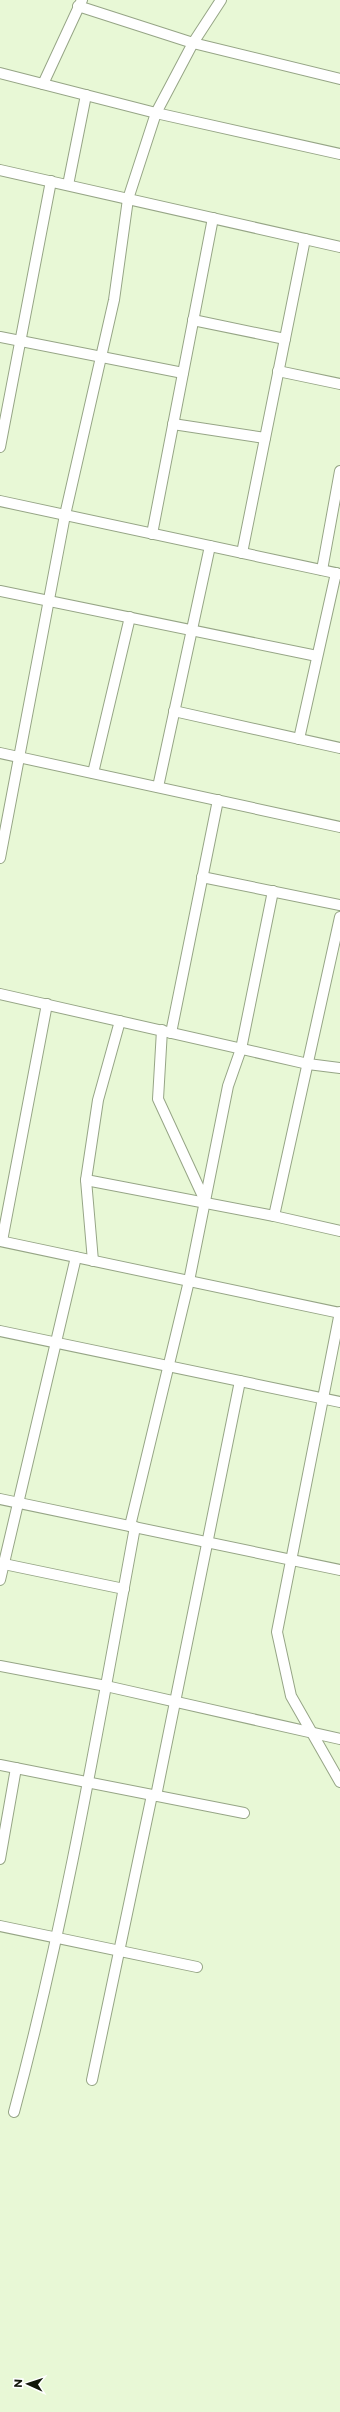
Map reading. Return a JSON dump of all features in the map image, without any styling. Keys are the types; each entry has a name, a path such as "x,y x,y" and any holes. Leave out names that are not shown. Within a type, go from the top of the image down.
{"street":[{"path":"0,858 65,515 114,300 128,199 156,112 193,43 221,0"},
{"path":"43,84 80,3 193,43 340,79"},
{"path":"0,73 156,112 340,154"},
{"path":"68,185 86,95"},
{"path":"0,170 340,247"},
{"path":"0,447 51,181"},
{"path":"152,534 213,218"},
{"path":"242,553 305,239"},
{"path":"193,320 285,340"},
{"path":"0,337 183,373"},
{"path":"278,371 340,384"},
{"path":"173,424 265,438"},
{"path":"322,570 340,471"},
{"path":"0,501 338,574 317,656 300,739"},
{"path":"158,787 210,546"},
{"path":"0,591 317,656"},
{"path":"93,773 130,618"},
{"path":"174,711 340,748"},
{"path":"0,754 340,827"},
{"path":"206,1203 158,1099 166,1032 202,877 218,800"},
{"path":"202,877 340,905"},
{"path":"14,2112 38,2023 88,1782 124,1589 132,1526 189,1281 206,1203 228,1086 241,1049 273,891"},
{"path":"274,1216 340,917"},
{"path":"0,994 308,1064 340,1068"},
{"path":"47,1004 1,1241 340,1312 277,1632 291,1696 340,1782"},
{"path":"93,1261 86,1180 98,1100 120,1021"},
{"path":"86,1180 274,1216 340,1231"},
{"path":"0,1580 76,1257"},
{"path":"0,1331 323,1397 340,1402"},
{"path":"92,2080 119,1951 176,1702 240,1380"},
{"path":"0,1499 291,1558 340,1570"},
{"path":"4,1564 124,1589"},
{"path":"0,1666 106,1686 340,1738"},
{"path":"0,1765 244,1813"},
{"path":"0,1859 16,1768"},
{"path":"0,1926 197,1967"}]}
